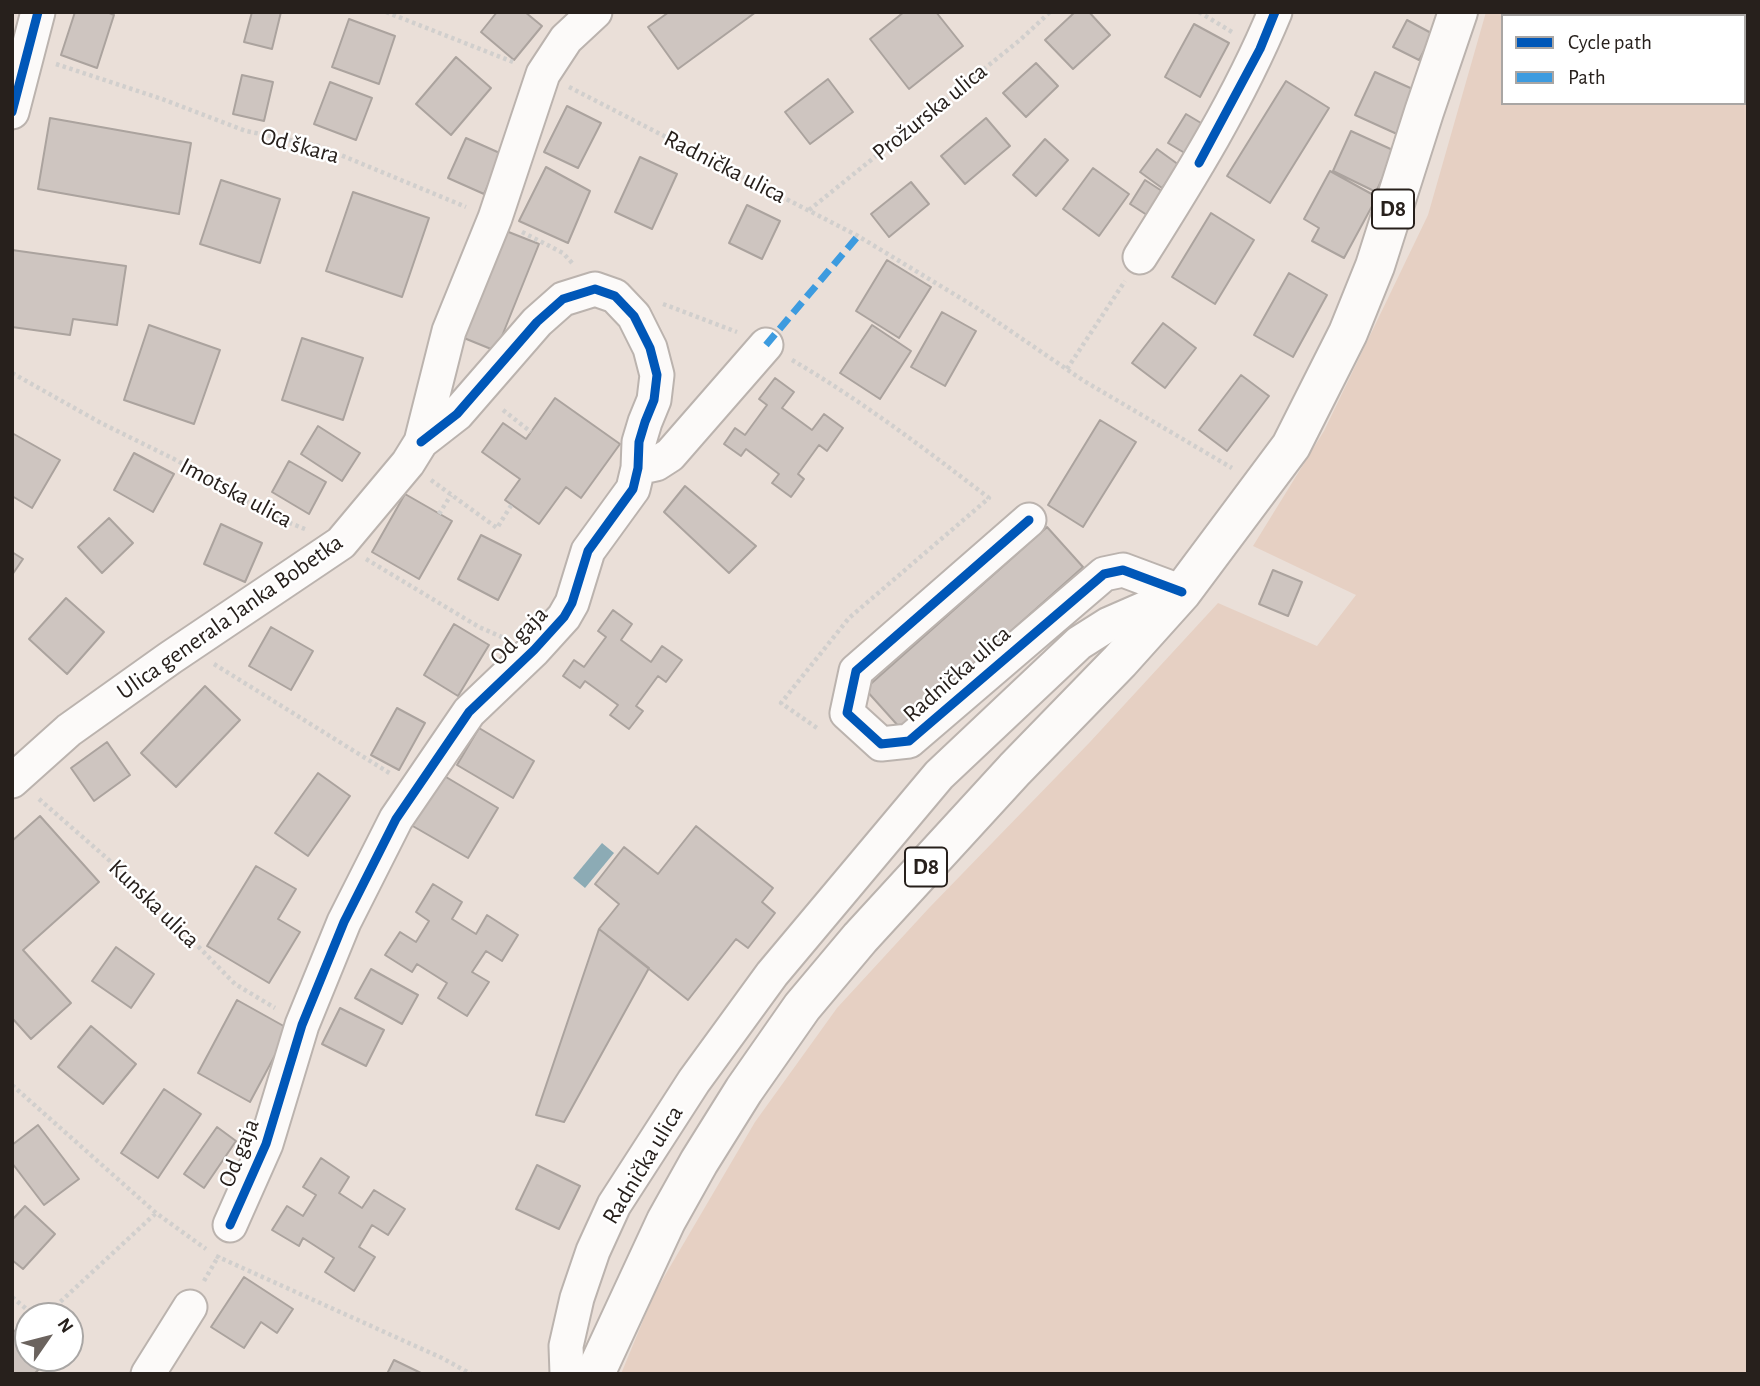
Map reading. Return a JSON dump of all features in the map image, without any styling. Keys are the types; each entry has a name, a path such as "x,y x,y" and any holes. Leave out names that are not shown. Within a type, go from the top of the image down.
{"main road":[{"name":"D8","path":"595,1374 660,1234 699,1162 744,1090 802,1007 860,938 1015,769 1121,661 1182,592 1291,446 1348,333 1375,266 1458,12"}],"street":[{"path":"12,112 38,12"},
{"name":"Ulica generala Janka Bobetka","path":"14,779 69,730 186,647 341,543 414,453 449,331 495,218 543,74 566,39 595,12"},
{"path":"1140,257 1199,163 1260,49 1275,12"},
{"path":"414,453 457,414 537,322 563,299 605,293"},
{"name":"Od gaja","path":"230,1225 266,1144 302,1026 344,922 396,819 469,712 534,650 564,617 572,603 589,551 633,489 638,468 639,442 654,400 657,375 650,348 634,316 605,293"},
{"path":"638,468 656,464 670,455 766,345"},
{"name":"Radnička ulica","path":"1029,520 856,671 847,713 881,744 909,741 1104,574 1123,570 1182,592"},
{"name":"Radnička ulica","path":"567,1374 566,1346 577,1298 593,1251 614,1205 694,1081 772,974 939,775 1079,643 1108,624 1182,592"},
{"path":"148,1374 190,1307"}],"path":[{"path":"1067,369 1140,257"},
{"path":"605,293 645,297 724,326 766,345 840,388 900,429 989,498 849,618 781,703 825,733"},
{"path":"414,453 451,495 497,528 512,505"},
{"path":"439,514 451,495"},
{"path":"186,647 415,790"},
{"path":"60,1302 156,1213"}],"shaded area":[{"path":"1486,12 1748,12 1748,1374 621,1374 654,1294 755,1122 837,1008 929,908 1090,742 1218,603 1317,646 1356,595 1253,546 1324,431 1428,215"}],"water":[{"path":"602,843 614,853 585,888 573,878"}],"building":[{"path":"75,12 107,12 114,15 97,68 61,55"},
{"path":"252,12 281,12 272,49 244,42"},
{"path":"497,12 525,12 542,26 514,60 481,32"},
{"path":"669,12 756,12 678,69 648,27"},
{"path":"904,12 936,12 963,46 909,89 870,39"},
{"path":"1075,12 1089,12 1110,35 1073,69 1045,40"},
{"path":"349,19 395,36 379,84 332,67"},
{"path":"1407,20 1433,34 1419,60 1393,47"},
{"path":"1194,24 1229,43 1200,97 1165,77"},
{"path":"456,57 491,88 451,135 416,104"},
{"path":"1036,63 1058,86 1026,117 1003,93"},
{"path":"1375,72 1417,91 1397,134 1355,115"},
{"path":"242,75 273,82 264,121 233,114"},
{"path":"828,79 853,112 810,144 785,112"},
{"path":"1286,81 1329,108 1270,203 1227,176"},
{"path":"330,82 372,98 356,140 314,124"},
{"path":"567,106 601,123 578,168 544,152"},
{"path":"1186,114 1211,129 1193,158 1168,143"},
{"path":"50,118 191,143 179,214 38,189"},
{"path":"986,118 1010,146 965,184 941,156"},
{"path":"1351,131 1395,151 1376,192 1333,171"},
{"path":"466,138 502,154 484,194 448,178"},
{"path":"1045,139 1068,160 1036,196 1013,175"},
{"path":"1157,149 1179,165 1162,188 1140,172"},
{"path":"640,157 677,174 652,229 615,212"},
{"path":"546,167 590,191 568,243 519,221"},
{"path":"1093,168 1129,194 1099,236 1063,209"},
{"path":"1330,171 1377,197 1344,258 1312,241 1319,228 1304,219"},
{"path":"221,180 280,199 260,263 200,244"},
{"path":"1145,180 1165,193 1150,217 1130,204"},
{"path":"911,182 929,204 889,237 871,214"},
{"path":"353,192 429,218 402,297 326,271"},
{"path":"747,205 780,221 762,259 729,243"},
{"path":"1211,213 1254,240 1215,304 1172,277"},
{"path":"501,229 539,244 496,351 459,336"},
{"path":"12,250 126,266 117,325 73,319 70,335 12,327"},
{"path":"887,260 931,287 899,338 856,311"},
{"path":"1289,273 1327,295 1293,357 1254,335"},
{"path":"942,312 976,331 945,386 911,367"},
{"path":"1163,323 1196,348 1165,388 1132,363"},
{"path":"149,325 220,350 194,424 124,400"},
{"path":"872,325 911,351 880,399 840,373"},
{"path":"302,338 363,358 343,420 282,400"},
{"path":"1241,375 1269,396 1227,451 1199,430"},
{"path":"775,378 794,392 782,408 812,430 824,414 843,428 827,451 819,445 798,474 804,479 791,497 772,483 779,474 746,449 741,456 724,444 735,428 745,435 767,405 759,399"},
{"path":"555,398 620,444 581,498 566,487 539,524 505,500 520,479 482,452 503,423 526,439"},
{"path":"1100,420 1136,442 1083,527 1048,505"},
{"path":"318,426 360,453 342,481 301,454"},
{"path":"12,433 60,460 32,508 12,496"},
{"path":"134,453 174,474 153,512 114,490"},
{"path":"289,461 326,482 309,514 272,492"},
{"path":"685,486 756,546 729,573 664,512"},
{"path":"405,494 452,521 419,579 372,552"},
{"path":"109,518 133,543 102,573 78,547"},
{"path":"221,524 262,543 245,582 204,564"},
{"path":"1047,527 1083,567 901,729 865,689"},
{"path":"481,535 521,555 498,600 458,579"},
{"path":"12,552 23,559 12,575"},
{"path":"1273,570 1302,582 1288,616 1259,604"},
{"path":"66,598 104,632 67,674 29,639"},
{"path":"613,610 632,624 621,640 651,662 662,646 682,660 666,682 658,676 636,706 643,711 629,729 610,715 618,705 585,681 580,688 563,676 574,660 584,667 606,637 598,631"},
{"path":"454,624 489,645 458,696 424,675"},
{"path":"271,627 313,651 291,690 249,666"},
{"path":"205,686 240,720 176,787 141,753"},
{"path":"397,708 425,723 399,770 371,755"},
{"path":"479,728 534,761 513,798 457,765"},
{"path":"107,742 130,775 94,801 71,768"},
{"path":"318,773 350,796 308,856 275,833"},
{"path":"441,774 498,808 468,858 411,825"},
{"path":"40,816 99,882 23,950 71,1003 31,1039 12,1018 12,841"},
{"path":"696,826 773,888 762,902 775,913 748,948 736,939 688,1000 599,929 619,904 595,884 624,847 658,874"},
{"path":"256,866 296,889 278,919 300,932 269,983 207,946"},
{"path":"433,884 462,902 452,919 476,934 487,915 518,935 502,961 486,951 472,972 489,982 467,1016 438,998 447,983 417,964 412,972 385,955 400,932 416,942 429,921 416,912"},
{"path":"599,929 649,968 564,1122 536,1115"},
{"path":"116,947 154,974 131,1008 92,981"},
{"path":"371,969 418,995 402,1024 355,998"},
{"path":"237,1000 289,1029 250,1102 198,1073"},
{"path":"340,1008 384,1030 366,1066 322,1044"},
{"path":"91,1026 136,1064 103,1104 58,1067"},
{"path":"164,1089 201,1114 158,1178 121,1153"},
{"path":"38,1125 79,1179 44,1205 12,1163 12,1145"},
{"path":"217,1127 236,1141 204,1188 184,1174"},
{"path":"321,1158 349,1177 339,1193 362,1208 374,1190 405,1209 388,1235 372,1225 359,1247 375,1257 354,1291 325,1272 334,1258 303,1238 299,1246 272,1230 287,1206 303,1216 316,1195 303,1187"},
{"path":"537,1165 580,1186 559,1229 516,1209"},
{"path":"25,1206 55,1234 23,1269 12,1260 12,1220"},
{"path":"244,1277 293,1309 277,1333 261,1322 244,1348 211,1327"},
{"path":"14,1331 14,1372 36,1372 34,1374 12,1374"},
{"path":"394,1360 423,1374 387,1374"}],"marked path":[{"path":"766,345 858,236"}],"cycle path":[{"path":"12,112 38,12"},
{"path":"1199,163 1260,49 1275,12"},
{"path":"230,1225 266,1144 302,1025 344,922 396,819 469,712 534,650 564,617 572,603 588,551 633,489 638,468 639,442 654,400 657,375 650,348 634,316 615,296 595,289 563,299 537,322 457,414 421,442"},
{"path":"1029,520 856,671 847,713 881,744 909,741 1104,574 1123,570 1182,592"}]}
